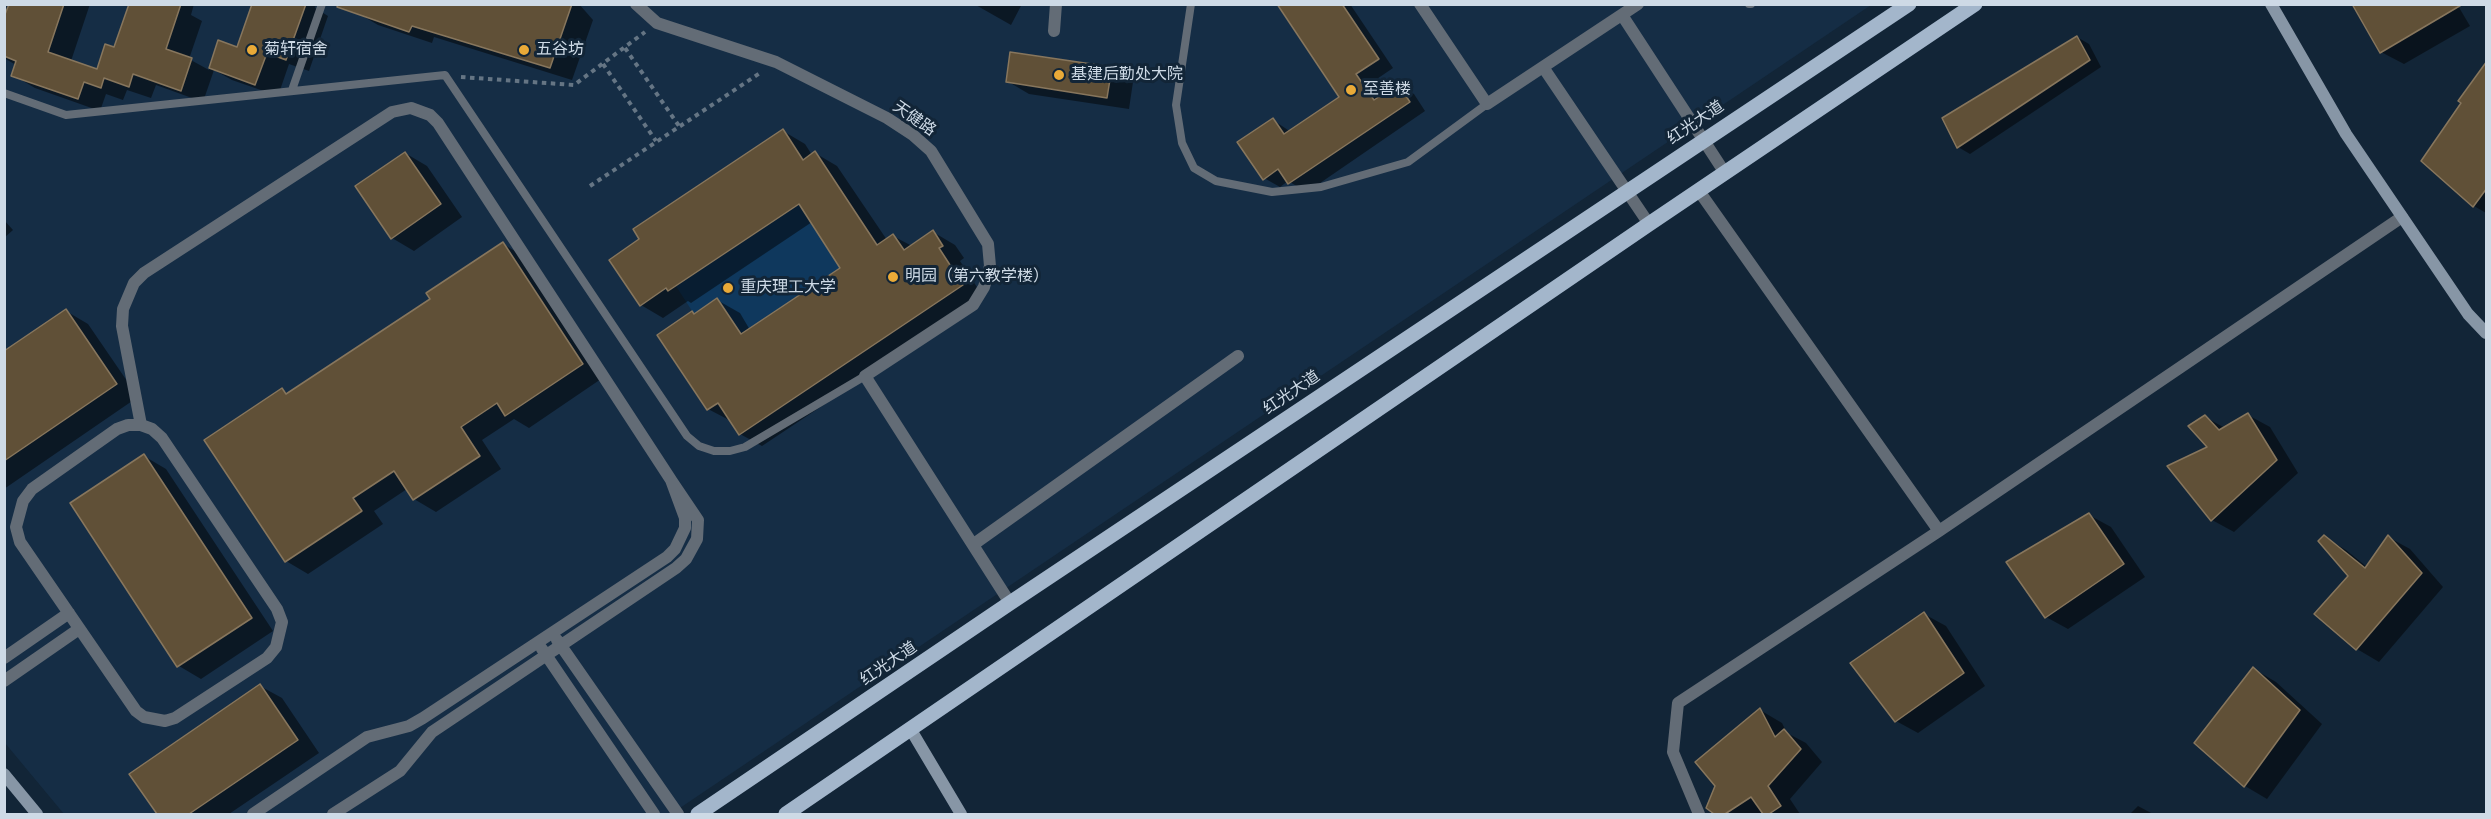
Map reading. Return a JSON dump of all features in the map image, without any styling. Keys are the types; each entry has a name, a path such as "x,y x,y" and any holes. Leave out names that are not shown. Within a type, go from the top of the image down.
{"main road":[{"path":"786,814 1975,4"},
{"name":"红光大道","path":"698,814 1902,7"}],"street":[{"name":"天健路","path":"636,4 657,22 776,62 887,118 913,135 931,151 988,244 990,266 984,287 973,305 866,376"},
{"path":"1054,32 1056,4"},
{"path":"1420,4 1487,104 1638,4"},
{"path":"2271,4 2346,134 2468,314 2487,333"},
{"path":"1622,15 1725,173"},
{"path":"1543,67 1649,224"},
{"path":"141,425 122,326 126,296 134,284 144,273 392,112 411,108 430,116 438,123 698,520 699,528 693,548 676,568 432,732 400,771 333,814"},
{"path":"1699,191 1939,531"},
{"path":"1699,814 1673,752 1678,703 1939,531 2402,217"},
{"path":"974,544 1238,356"},
{"path":"866,376 1010,603"},
{"path":"128,425 141,425 152,429 162,438 277,609 282,622 276,647 267,658 175,718 156,721 136,711 20,542 16,527 20,507 32,489 117,429 128,425"},
{"path":"253,814 367,737 409,726 423,718 667,557 675,549 685,528 686,518 671,480"},
{"path":"4,658 69,613"},
{"path":"4,681 80,629"},
{"path":"552,633 678,814"},
{"path":"538,642 654,814"},
{"path":"911,730 961,814"},
{"path":"4,774 37,814"}],"lane":[{"path":"292,90 322,4"},
{"path":"1191,4 1176,105 1182,143 1194,168 1216,181 1272,192 1332,184 1408,162 1487,104"},
{"path":"4,93 66,115 445,75 687,436 699,446 714,451 730,451 745,447 866,376"}],"path":[{"path":"445,75 574,85 657,22"},
{"path":"625,47 679,126"},
{"path":"590,186 776,62"},
{"path":"603,64 656,141"}],"shaded area":[{"name":"重庆理工大学","path":"4,5 1871,5 671,814 64,814 5,743"},
{"path":"799,204 840,268 719,349 727,313 718,299 694,314 676,286"}],"building":[{"name":"菊轩宿舍","path":"9,4 64,4 48,52 97,69 105,44 114,47 129,4 181,4 166,49 192,58 181,91 133,74 129,87 104,78 101,88 84,82 78,99 11,76 16,61 4,56 4,17"},
{"path":"252,4 306,4 286,60 267,53 255,85 209,68 218,40 237,47"},
{"name":"五谷坊","path":"338,4 572,4 550,68 412,26 409,32 337,7"},
{"name":"至善楼","path":"1277,4 1342,4 1379,59 1356,74 1374,100 1398,84 1410,102 1288,184 1278,169 1263,180 1237,142 1273,118 1284,134 1339,97"},
{"path":"2352,4 2463,4 2380,53"},
{"path":"2077,36 2090,60 1957,148 1942,118"},
{"name":"基建后勤处大院","path":"1010,52 1112,67 1107,98 1006,82"},
{"path":"2487,61 2487,188 2473,207 2421,161 2461,103 2458,101"},
{"name":"明园（第六教学楼）","path":"783,129 803,160 815,151 877,245 893,234 904,250 933,230 943,246 939,248 963,285 739,435 718,403 707,410 657,335 692,311 694,314 717,298 741,334 840,268 799,204 668,291 666,288 640,306 609,260 639,239 633,229"},
{"path":"405,152 441,204 391,239 355,186"},
{"path":"503,242 583,364 505,416 497,403 461,427 480,456 413,500 394,471 353,498 362,511 285,562 204,440 282,388 286,394 430,299 426,293"},
{"path":"66,309 117,384 4,461 4,351"},
{"path":"2248,413 2277,460 2211,521 2167,466 2207,447 2188,426 2205,415 2219,430"},
{"path":"144,454 252,618 177,667 70,503"},
{"path":"2089,513 2124,564 2045,618 2006,562"},
{"path":"2324,535 2365,568 2388,535 2422,573 2356,650 2314,614 2348,576 2318,541"},
{"path":"1924,612 1964,673 1895,722 1850,663"},
{"path":"2253,667 2300,710 2244,787 2194,743"},
{"path":"260,684 298,740 189,814 157,814 129,774"},
{"path":"1760,708 1775,737 1784,729 1801,749 1768,786 1781,806 1769,814 1763,814 1751,797 1725,814 1714,814 1706,808 1715,786 1695,762"}],"place":[{"name":"菊轩宿舍","path":"252,50"},
{"name":"五谷坊","path":"524,50"},
{"name":"基建后勤处大院","path":"1059,75"},
{"name":"至善楼","path":"1351,90"},
{"name":"明园（第六教学楼）","path":"893,277"},
{"name":"重庆理工大学","path":"728,288"}]}
